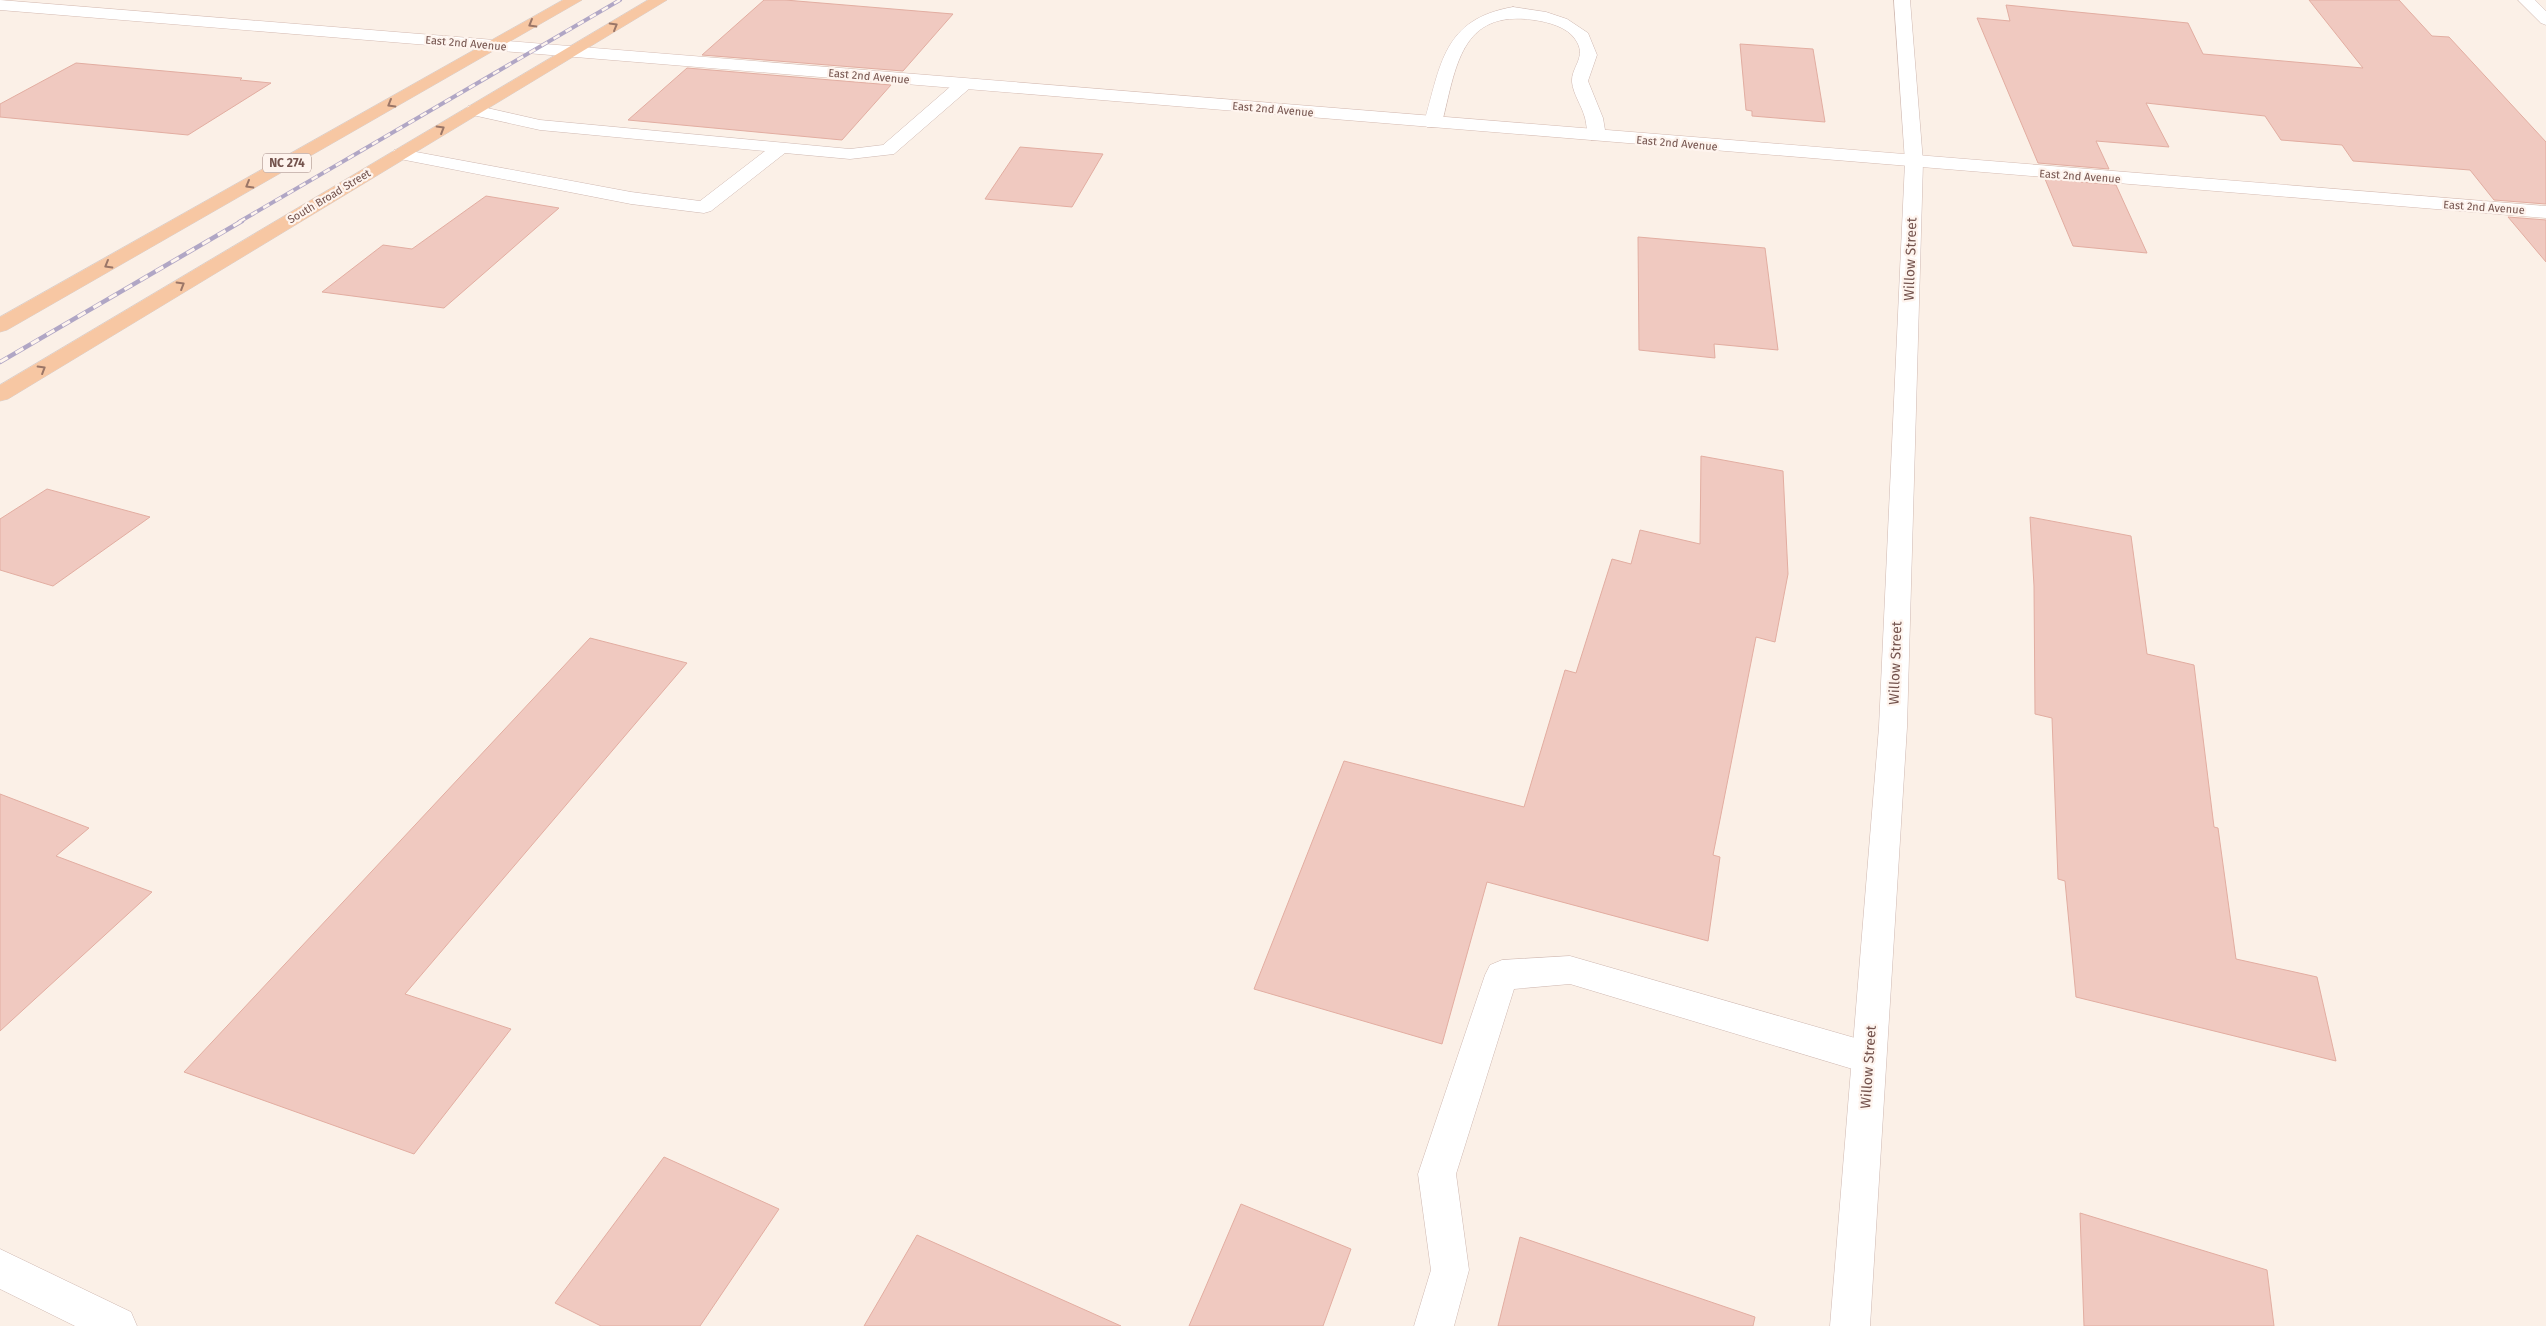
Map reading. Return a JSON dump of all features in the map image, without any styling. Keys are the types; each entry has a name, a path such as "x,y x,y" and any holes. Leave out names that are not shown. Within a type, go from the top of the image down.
{"main road":[{"name":"NC 274","path":"0,326 574,0"},
{"name":"South Broad Street","path":"0,394 659,0"}],"street":[{"name":"Willow Street","path":"1850,1326 1893,727 1914,162 1902,0"},
{"path":"2526,0 2546,20"},
{"name":"East 2nd Avenue","path":"0,4 1433,123 2546,212"},
{"path":"1433,123 1450,60 1464,34 1494,15 1513,12 1546,17 1562,22 1582,36 1589,55 1580,81 1594,118 1597,136"},
{"path":"474,110 540,125 850,154 888,150 964,84"},
{"path":"400,154 631,198 704,207 780,148"},
{"path":"1434,1326 1450,1270 1437,1174 1502,975 1570,970 1869,1058"},
{"path":"0,1268 117,1326"}],"building":[{"path":"764,0 785,0 953,14 903,71 702,55"},
{"path":"2309,0 2399,0 2432,36 2449,37 2546,142 2546,204 2494,200 2470,170 2353,161 2342,145 2281,140 2265,116 2146,103 2169,147 2096,141 2109,169 2038,163 1977,18 2010,21 2006,5 2188,23 2203,54 2363,68"},
{"path":"1740,44 1813,49 1825,122 1752,116 1752,111 1746,110"},
{"path":"76,63 242,78 240,80 271,83 188,135 0,117 0,104"},
{"path":"687,68 891,85 842,140 628,120"},
{"path":"1020,147 1103,154 1072,207 985,199"},
{"path":"2045,179 2116,185 2147,253 2073,246"},
{"path":"486,196 559,208 444,308 322,292 383,245 412,249"},
{"path":"2508,217 2546,220 2546,262"},
{"path":"1638,237 1765,248 1778,350 1714,344 1715,358 1639,350"},
{"path":"1701,456 1783,471 1788,574 1775,642 1756,637 1713,855 1720,857 1708,941 1487,882 1442,1044 1254,989 1344,761 1524,807 1565,670 1576,673 1612,559 1631,564 1640,530 1700,544"},
{"path":"47,489 150,517 53,586 0,570 0,519"},
{"path":"2030,517 2131,536 2147,654 2194,665 2214,827 2218,828 2236,959 2317,977 2336,1061 2076,997 2065,881 2058,879 2052,718 2035,714 2034,586"},
{"path":"590,638 687,663 405,994 511,1029 414,1154 184,1072"},
{"path":"0,794 89,828 56,856 152,892 0,1031"},
{"path":"664,1157 779,1209 700,1326 601,1326 555,1303"},
{"path":"1241,1204 1351,1249 1323,1326 1189,1326"},
{"path":"2080,1213 2267,1270 2274,1326 2084,1326"},
{"path":"917,1235 1121,1326 864,1326"},
{"path":"1520,1237 1755,1317 1753,1326 1498,1326"}],"railway":[{"path":"239,222 620,0"},
{"path":"0,362 242,221"}]}
